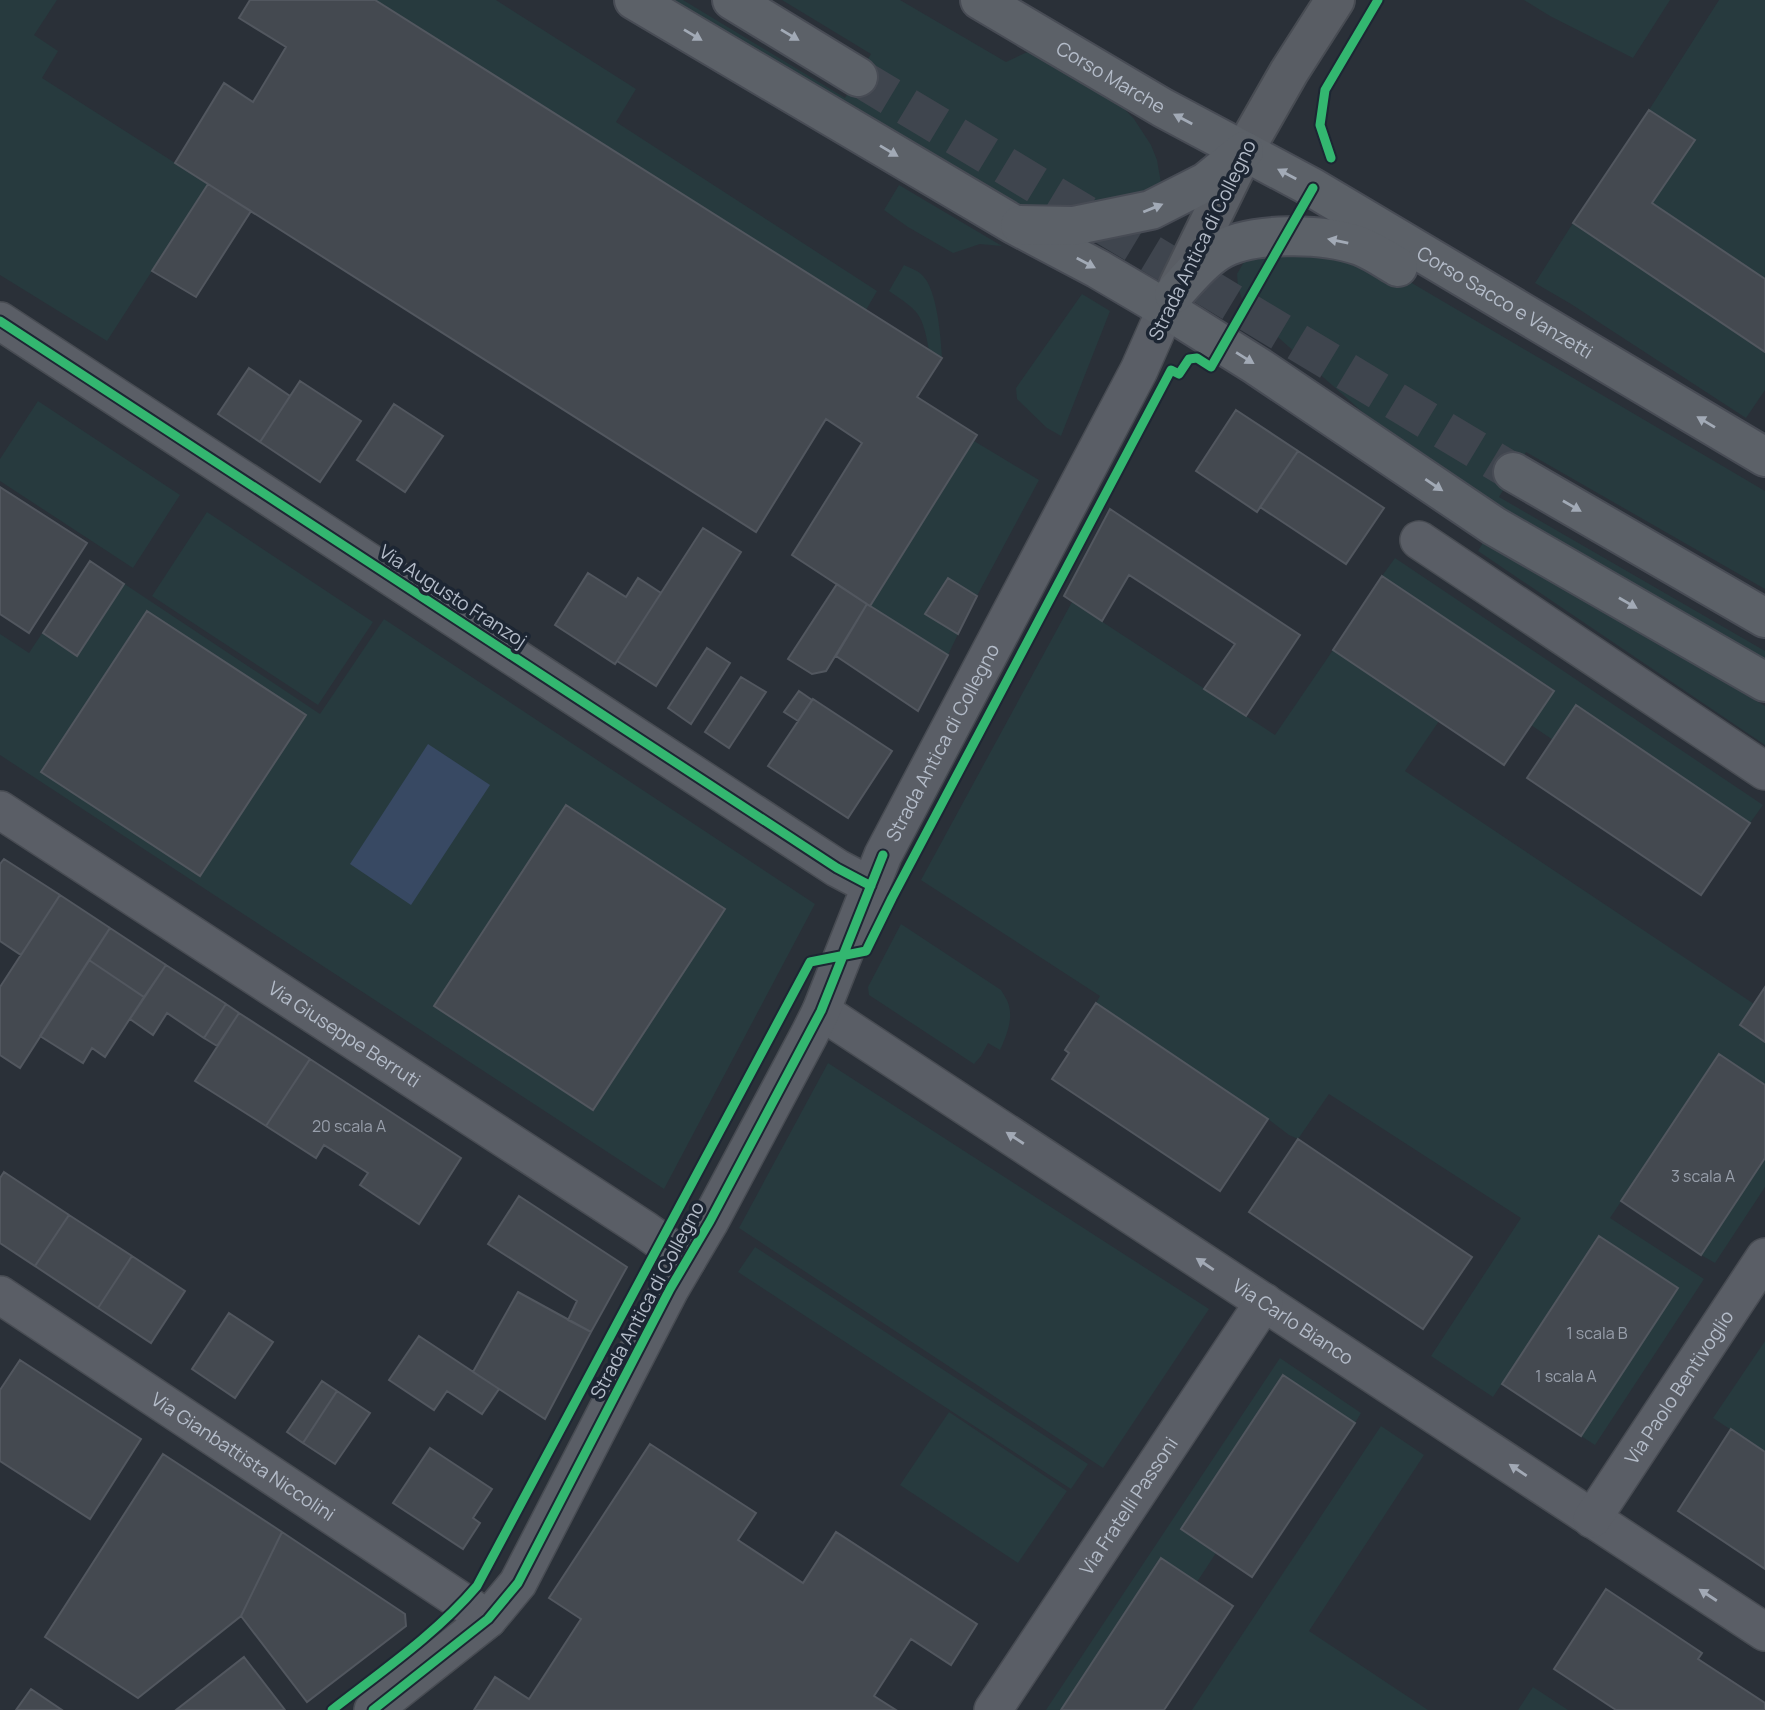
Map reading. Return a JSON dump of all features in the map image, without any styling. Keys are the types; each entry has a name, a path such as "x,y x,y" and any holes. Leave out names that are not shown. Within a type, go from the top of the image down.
{"main road":[{"path":"634,0 1013,224 1098,269 1170,301 1257,366 1494,526 1765,682"},
{"path":"732,0 858,77"},
{"name":"Corso Marche","path":"980,0 1163,108 1244,151"},
{"name":"Strada Antica di Collegno","path":"1170,301 1244,151 1289,72 1335,0"},
{"path":"1013,224 1073,226 1151,211 1206,181 1244,151"},
{"name":"Corso Sacco e Vanzetti","path":"1244,151 1313,188 1765,457"},
{"path":"1170,301 1200,265 1218,252 1239,242 1285,236 1335,239 1362,247 1415,276 1493,296"},
{"path":"1513,472 1765,618"}],"street":[{"name":"Strada Antica di Collegno","path":"373,1710 488,1619 517,1583 664,1301 821,1012 883,855 1143,362 1170,301"},
{"name":"Via Augusto Franzoj","path":"6,336 837,868 872,886"},
{"path":"1419,540 1765,771"},
{"name":"Via Giuseppe Berruti","path":"0,810 687,1260"},
{"name":"Via Carlo Bianco","path":"821,1012 1765,1632"},
{"name":"Via Paolo Bentivoglio","path":"1591,1519 1765,1257"},
{"name":"Via Gianbattista Niccolini","path":"0,1295 488,1619"},
{"name":"Via Fratelli Passoni","path":"993,1710 1264,1302"}],"green space":[{"path":"0,0 57,0 34,35 58,51 42,78 208,184 107,341 0,275"},
{"path":"375,0 496,0 636,89 616,122 877,291 866,310"},
{"path":"664,0 683,0 845,98 871,54 782,0 900,0 1006,62 1034,49 1109,93 1134,119 1151,145 1161,183 1119,207 1014,207"},
{"path":"1524,0 1670,0 1633,58"},
{"path":"1719,0 1765,0 1765,279 1652,203 1694,140 1649,110"},
{"path":"899,185 1002,246 980,244 953,253 908,227 884,210"},
{"path":"1573,223 1765,352 1765,390 1746,418 1535,283"},
{"path":"1341,252 1405,279 1765,491 1765,589 1526,452 1499,497 1765,651 1765,662 1504,511 1376,424 1271,331 1243,302 1237,274 1253,254"},
{"path":"904,265 921,274 932,292 942,358 929,350 918,314 889,291"},
{"path":"1082,294 1110,311 1061,436 1047,428 1017,399 1016,388"},
{"path":"38,401 180,495 133,568 0,481 0,459"},
{"path":"974,441 1039,480 977,596 948,578 926,614 958,634 948,655 870,606"},
{"path":"207,512 373,622 318,705 152,596"},
{"path":"1484,541 1765,706 1765,745 1478,551"},
{"path":"1395,558 1763,805 1750,823 1576,705 1553,740 1531,725 1554,690 1382,576"},
{"path":"90,561 320,714 384,619 815,904 664,1189 0,755 0,634 29,653"},
{"path":"1072,602 1275,735 1333,650 1439,721 1405,771 1754,1004 1740,1025 1765,1042 1765,1085 1719,1055 1610,1218 1704,1279 1595,1445 1581,1436 1678,1288 1599,1236 1493,1397 1431,1356 1521,1218 1329,1094 1298,1139 1289,1135 1096,1003 1100,996 921,880"},
{"path":"901,924 1001,990 1008,1004 1010,1017 1000,1050 988,1043 974,1064 869,995 868,987"},
{"path":"828,1063 1209,1309 1103,1468 739,1228"},
{"path":"1765,1158 1765,1187 1715,1263 1701,1255"},
{"path":"755,1247 1088,1464 1071,1489 738,1272"},
{"path":"1765,1341 1765,1452 1713,1418"},
{"path":"1280,1358 1361,1413 1355,1423 1283,1375 1181,1529 1216,1553 1197,1582 1161,1558 1061,1710 1046,1710"},
{"path":"949,1412 1067,1491 1018,1563 900,1485"},
{"path":"1381,1426 1424,1455 1309,1631 1428,1710 1192,1710"},
{"path":"1533,1687 1568,1710 1518,1710"}],"water":[{"path":"428,744 490,785 411,905 350,864"}],"building":[{"path":"250,0 375,0 942,358 917,397 977,435 870,606 792,555 862,443 826,419 756,532 175,163 224,83 253,102 286,47 239,18"},
{"path":"1649,110 1695,140 1652,203 1765,279 1765,352 1573,223"},
{"path":"208,184 251,211 196,297 152,271"},
{"path":"249,368 290,396 260,442 218,414"},
{"path":"300,381 361,421 320,482 260,442"},
{"path":"394,404 443,436 405,492 357,460"},
{"path":"1236,410 1298,451 1257,512 1196,471"},
{"path":"1298,451 1384,508 1346,564 1260,507"},
{"path":"0,487 87,543 29,633 0,614"},
{"path":"1110,509 1300,635 1246,716 1204,689 1235,644 1129,575 1102,621 1064,596"},
{"path":"703,528 741,552 656,686 617,661"},
{"path":"90,561 124,584 77,656 43,633"},
{"path":"588,573 626,597 638,578 661,593 615,664 555,625"},
{"path":"1382,576 1554,691 1504,765 1333,650"},
{"path":"948,578 977,596 958,634 925,614"},
{"path":"837,584 867,604 826,671 812,674 788,659"},
{"path":"867,604 948,655 918,711 836,656"},
{"path":"147,611 306,715 200,876 41,772"},
{"path":"707,648 730,663 691,724 668,708"},
{"path":"741,677 766,692 729,748 705,732"},
{"path":"799,691 812,700 798,721 784,712"},
{"path":"813,699 892,751 848,818 768,766"},
{"path":"1576,705 1750,823 1701,895 1527,778"},
{"path":"566,805 725,909 593,1110 434,1006"},
{"path":"4,859 60,895 21,955 0,941 0,864"},
{"path":"60,895 110,928 20,1068 0,1055 0,987"},
{"path":"110,928 166,965 144,997 89,960"},
{"path":"89,960 144,997 105,1057 92,1048 83,1063 40,1036"},
{"path":"166,965 226,1004 204,1038 167,1013 153,1035 130,1019"},
{"path":"1765,987 1765,1042 1740,1025"},
{"path":"1096,1003 1268,1119 1220,1191 1052,1079 1069,1053 1065,1050"},
{"path":"226,1004 239,1013 217,1046 204,1038"},
{"path":"239,1013 310,1059 266,1126 195,1081"},
{"path":"1719,1054 1765,1085 1765,1158 1701,1255 1621,1201"},
{"path":"310,1059 461,1158 419,1224 360,1185 368,1173 324,1145 316,1158 266,1126"},
{"path":"1298,1139 1472,1257 1423,1329 1249,1212"},
{"path":"4,1172 69,1215 35,1266 0,1243 0,1178"},
{"path":"519,1196 627,1267 591,1332 568,1320 577,1301 488,1244"},
{"path":"69,1215 132,1256 98,1308 35,1266"},
{"path":"1599,1236 1678,1288 1581,1436 1502,1384"},
{"path":"132,1256 185,1291 151,1343 98,1308"},
{"path":"518,1292 591,1332 545,1419 473,1372"},
{"path":"229,1313 273,1342 235,1398 192,1369"},
{"path":"419,1336 499,1389 482,1414 447,1391 434,1410 389,1380"},
{"path":"20,1360 141,1439 90,1519 0,1461 0,1390"},
{"path":"1283,1375 1355,1423 1252,1577 1181,1529"},
{"path":"322,1381 337,1391 303,1443 287,1432"},
{"path":"337,1391 370,1413 335,1464 303,1443"},
{"path":"1731,1429 1765,1452 1765,1569 1678,1511"},
{"path":"650,1444 756,1513 738,1540 803,1583 836,1532 977,1624 951,1665 911,1639 874,1696 896,1710 474,1710 495,1677 529,1699 581,1619 549,1598"},
{"path":"430,1448 492,1489 473,1518 480,1523 463,1549 393,1503"},
{"path":"163,1454 282,1532 241,1616 138,1698 45,1637"},
{"path":"282,1532 405,1614 406,1626 307,1702 241,1616"},
{"path":"1161,1558 1233,1606 1164,1710 1061,1710"},
{"path":"1606,1589 1702,1653 1698,1659 1765,1703 1765,1710 1616,1710 1554,1669"},
{"path":"244,1657 285,1710 176,1710"},
{"path":"31,1689 62,1710 16,1710"}],"tunnel":[{"path":"858,77 1513,472"}],"cycle path":[{"path":"1331,158 1320,125 1325,90 1378,0"},
{"path":"332,1710 426,1636 477,1586 810,962 866,951 1171,370 1179,374 1189,359 1197,358 1211,367 1313,188"},
{"path":"0,321 837,868 871,886"},
{"path":"373,1710 488,1619 518,1583 670,1289 710,1221 821,1011 883,855"}]}
